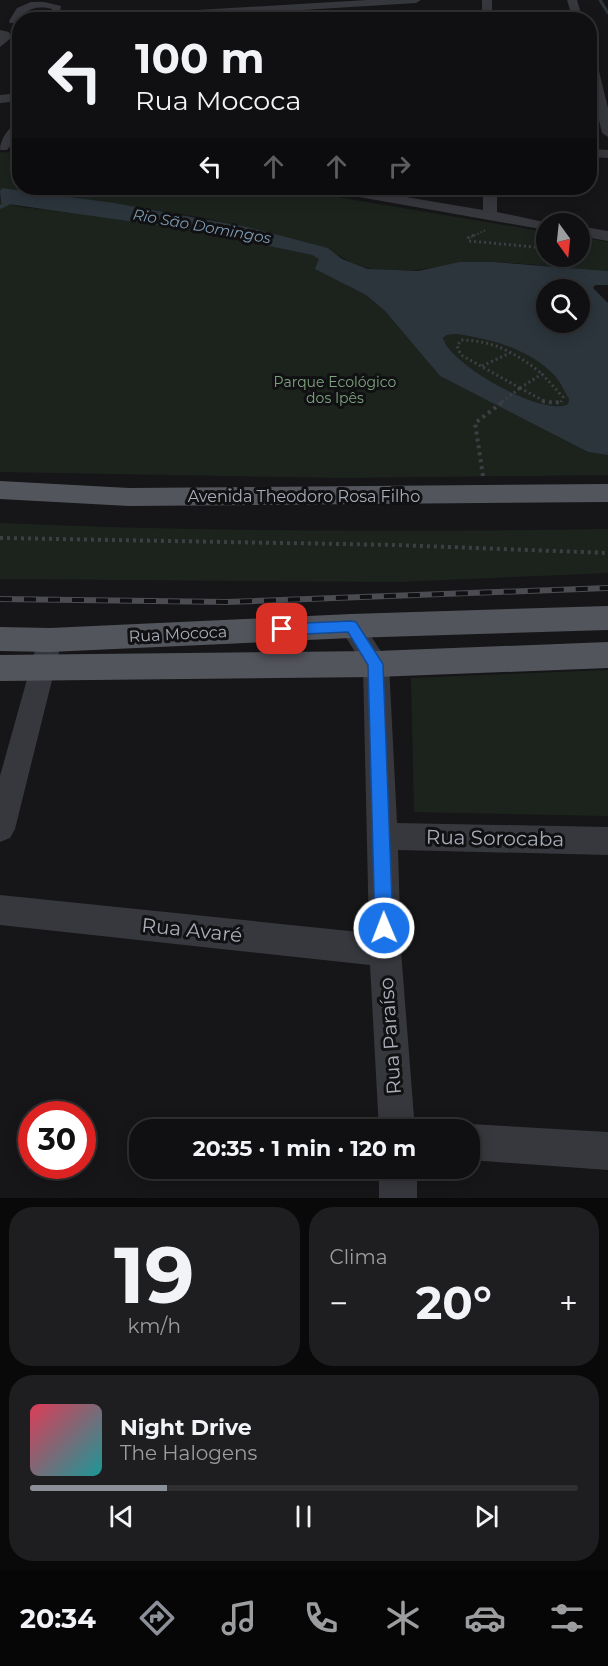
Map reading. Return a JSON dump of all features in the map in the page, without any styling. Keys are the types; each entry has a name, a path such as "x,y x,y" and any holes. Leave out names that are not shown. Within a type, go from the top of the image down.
{"main road":[{"name":"Avenida Theodoro Rosa Filho","path":"0,490 141,497 290,497 491,504"},
{"name":"Avenida Theodoro Rosa Filho","path":"0,512 85,516 214,516 491,504 596,503"},
{"name":"Rua Mococa","path":"0,668 46,654 351,626 608,618"},
{"name":"Rua Mococa","path":"0,639 46,654 376,664 608,655"}],"street":[{"path":"234,12 301,3 392,4 416,0"},
{"path":"20,12 37,5 57,8 56,12"},
{"path":"597,70 608,133"},
{"path":"1,147 12,134"},
{"path":"383,195 492,221 536,224"},
{"path":"490,195 492,221"},
{"path":"590,233 608,236"},
{"path":"351,626 376,664"},
{"path":"0,829 46,654"},
{"name":"Rua Paraíso","path":"376,664 385,951 396,1119"},
{"name":"Rua Sorocaba","path":"383,836 608,841"},
{"name":"Rua Avaré","path":"0,910 385,951"},
{"path":"480,1143 608,1151"},
{"path":"398,1179 398,1198"}],"path":[{"path":"492,221 468,238 469,242 536,248"},
{"path":"470,339 511,353 527,360 554,382 563,397 561,402 554,404 537,399 461,355 456,346 460,340 470,339"},
{"path":"482,366 511,353"},
{"path":"491,504 475,435 475,423 543,373"},
{"path":"0,538 396,545 608,553"}],"green space":[{"path":"0,152 12,153 12,189 3,188 0,191"},
{"path":"51,195 326,195 536,230 536,265 493,262 388,271 368,268 348,261 328,248 200,217"},
{"name":"Parque Ecológico dos Ipês","path":"0,201 17,206 81,212 168,226 312,255 348,286 366,295 385,311 440,376 588,452 608,455 608,475 343,478 0,472"},
{"path":"590,239 608,242 608,271 559,267 590,267"},
{"path":"447,335 481,338 508,346 533,358 556,377 569,399 568,404 556,406 539,403 499,386 479,374 449,350 443,339"},
{"path":"0,523 304,530 608,529 608,573 398,582 0,579"},
{"path":"608,670 608,816 414,812 411,678"}],"water":[{"name":"Rio São Domingos","path":"2,188 12,189 12,195 54,195 114,203 247,227 328,248 342,259 368,269 418,271 460,262 493,262 608,271 608,285 595,285 593,288 608,303 608,455 588,452 440,376 385,311 366,295 315,269 319,259 312,255 199,231 1,203 0,191","holes":["455,334 494,342 521,352 544,366 556,377 569,399 568,404 556,406 539,403 499,386 462,361 449,349 443,338"]}],"waterway":[{"path":"600,0 608,13"},
{"path":"0,207 13,201"}],"railway":[{"path":"0,599 227,602 608,588"}],"route":[{"path":"282,629 351,626 376,664 384,928"}]}
